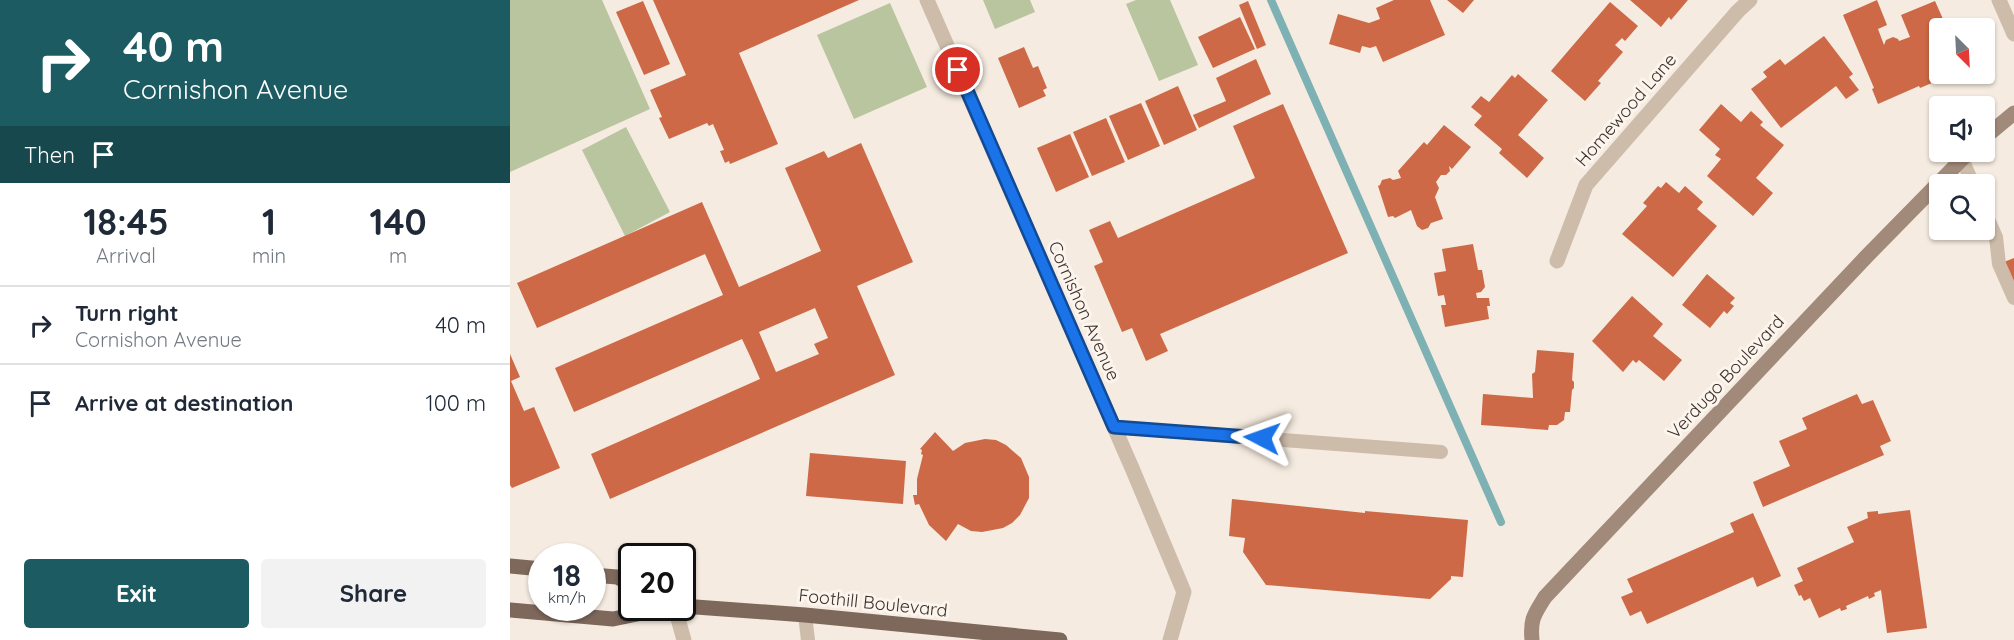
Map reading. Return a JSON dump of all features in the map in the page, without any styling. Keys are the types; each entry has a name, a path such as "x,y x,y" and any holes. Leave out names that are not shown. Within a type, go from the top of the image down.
{"main road":[{"path":"1995,129 2014,113"},
{"name":"Verdugo Boulevard","path":"1532,640 1531,625 1534,614 1545,597 1958,162"},
{"path":"510,566 528,568"},
{"name":"Foothill Boulevard","path":"696,607 805,615 1060,640"},
{"path":"510,610 618,618"}],"street":[{"name":"Cornishon Avenue","path":"927,0 1184,591 1170,640"},
{"name":"Homewood Lane","path":"1557,261 1586,185 1750,0"},
{"path":"1998,0 2014,34"},
{"path":"679,621 684,640"}],"lane":[{"path":"1995,235 1999,264 2014,298"},
{"path":"1114,427 1441,452"},
{"path":"805,615 808,640"}],"green space":[{"path":"510,0 602,0 650,109 510,172"},
{"path":"983,0 1030,0 1035,12 995,29"},
{"path":"1136,0 1170,0 1198,65 1159,81 1126,4"},
{"path":"890,3 927,87 854,119 817,35"},
{"path":"626,127 670,212 625,236 582,150"}],"building":[{"path":"653,0 859,0 739,53 778,144 730,164 729,161 725,163 720,151 724,150 713,124 709,126 707,123 669,139 659,118 662,117 650,90 686,75"},
{"path":"1394,0 1430,0 1445,35 1383,62 1376,46 1370,48 1362,46 1360,53 1329,44 1338,14 1369,23 1380,19 1376,8"},
{"path":"1447,0 1474,0 1463,13"},
{"path":"1630,0 1688,0 1671,20 1669,17 1661,27"},
{"path":"1877,0 1887,25 1878,29 1884,45 1886,40 1893,37 1899,41 1910,37 1901,15 1935,1 1943,18 1929,18 1930,84 1920,88 1919,86 1878,104 1872,89 1874,88 1843,15"},
{"path":"643,1 670,64 644,75 616,12"},
{"path":"1248,1 1266,45 1257,49 1239,5"},
{"path":"1610,2 1638,26 1625,41 1622,38 1615,45 1623,52 1598,81 1601,83 1585,101 1551,71"},
{"path":"1240,17 1255,49 1213,68 1198,37"},
{"path":"1824,36 1853,74 1849,77 1859,90 1846,99 1836,86 1781,128 1751,89 1767,77 1763,72 1780,59 1785,65"},
{"path":"1024,47 1033,68 1038,66 1047,88 1043,90 1046,96 1019,108 998,58"},
{"path":"1256,59 1271,94 1199,128 1193,115 1226,101 1216,78"},
{"path":"1518,74 1548,100 1518,135 1544,158 1527,178 1499,153 1502,149 1474,125 1482,116 1471,107 1481,96 1489,102 1512,75 1515,78"},
{"path":"1178,86 1197,130 1164,145 1145,101"},
{"path":"1141,103 1160,146 1128,160 1109,116"},
{"path":"1283,104 1348,253 1160,334 1168,351 1146,361 1132,328 1122,332 1094,266 1103,262 1089,230 1110,221 1118,238 1255,178 1233,126"},
{"path":"1721,104 1741,122 1751,111 1763,122 1760,125 1784,145 1756,178 1773,193 1753,216 1707,176 1721,159 1715,155 1720,149 1699,130"},
{"path":"1106,118 1125,162 1092,176 1073,132"},
{"path":"1444,125 1471,147 1452,169 1449,166 1450,171 1446,175 1441,175 1436,182 1439,188 1435,197 1443,219 1431,223 1428,228 1422,230 1417,226 1411,210 1395,218 1388,217 1378,186 1382,180 1401,178 1398,171 1424,142 1427,145"},
{"path":"1070,134 1089,177 1056,192 1037,148"},
{"path":"861,143 913,262 857,286 895,375 610,499 591,454 760,379 742,339 574,412 555,368 723,295 705,254 537,328 517,283 702,202 739,287 821,251 785,168 824,151 828,158","holes":["815,308 828,338 814,344 819,354 776,372 759,332"]},
{"path":"1666,182 1679,193 1685,186 1703,202 1697,209 1717,226 1673,277 1622,234 1647,206 1643,203 1658,186 1661,188"},
{"path":"1473,244 1478,270 1482,270 1485,287 1481,292 1476,293 1477,298 1489,298 1490,306 1487,306 1489,319 1445,327 1441,305 1446,305 1444,295 1438,296 1434,273 1446,271 1442,249"},
{"path":"2014,258 2014,285 2004,262"},
{"path":"1707,274 1735,298 1730,303 1734,306 1727,314 1724,311 1710,328 1682,305"},
{"path":"1632,296 1663,324 1653,336 1682,360 1664,381 1639,360 1636,363 1633,360 1623,372 1592,341"},
{"path":"1537,350 1574,353 1572,380 1574,388 1570,412 1565,412 1564,420 1557,425 1549,425 1548,430 1481,425 1483,394 1533,398 1532,374 1535,372"},
{"path":"510,354 520,377 511,381 524,411 534,407 560,468 512,488 510,485"},
{"path":"1857,394 1862,404 1873,400 1891,441 1880,446 1884,455 1763,507 1753,482 1790,466 1779,441 1807,429 1802,418"},
{"path":"935,432 953,451 965,443 985,439 996,440 1021,458 1029,477 1029,498 1020,515 1012,523 1003,528 982,532 971,531 958,524 946,541 929,525 919,504 915,505 913,495 917,495 917,479 923,455 920,449"},
{"path":"810,453 906,461 903,504 806,496"},
{"path":"1232,499 1365,513 1365,511 1468,520 1463,577 1451,576 1451,579 1430,599 1266,585 1243,552 1245,538 1229,536"},
{"path":"1910,510 1927,628 1887,633 1881,590 1869,599 1868,596 1846,606 1847,609 1841,611 1840,608 1819,618 1810,598 1804,601 1794,585 1803,581 1797,568 1854,542 1847,527 1868,518 1867,512 1878,511 1878,514"},
{"path":"1753,513 1781,576 1757,587 1753,577 1647,624 1641,611 1630,616 1621,597 1633,592 1627,579 1734,532 1730,523"}],"waterway":[{"path":"1271,0 1501,522"}],"route":[{"path":"958,70 1114,427 1262,438"}]}
